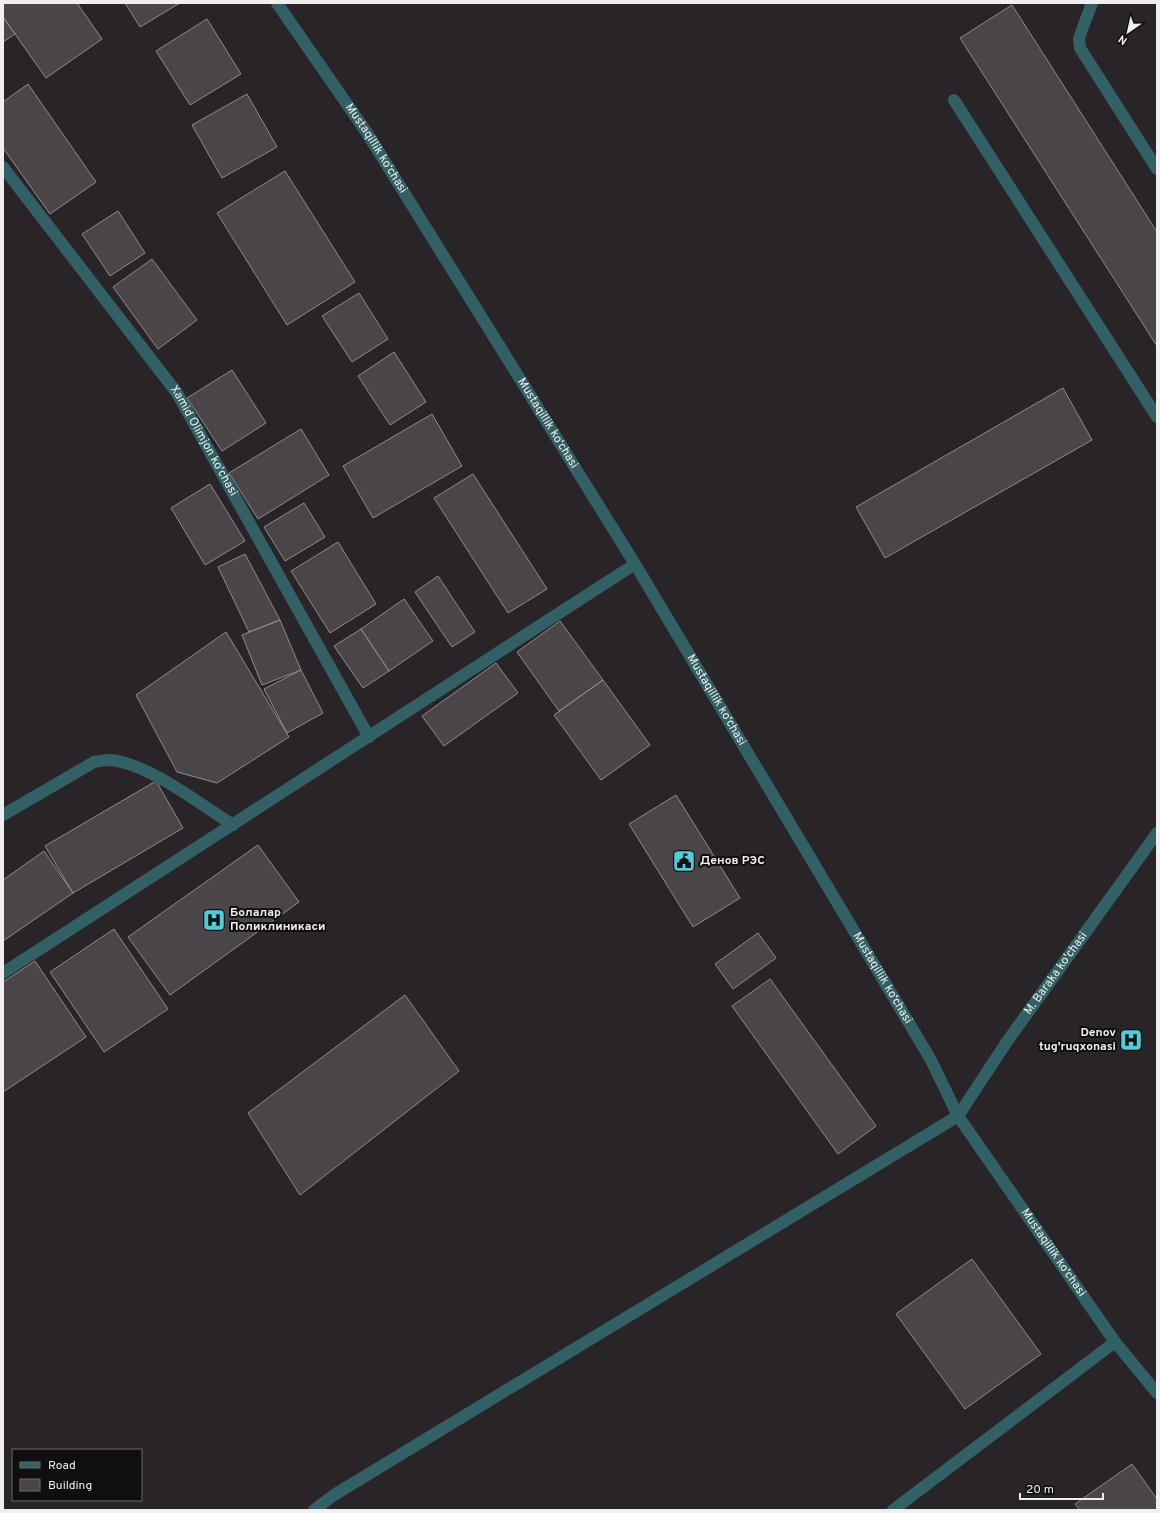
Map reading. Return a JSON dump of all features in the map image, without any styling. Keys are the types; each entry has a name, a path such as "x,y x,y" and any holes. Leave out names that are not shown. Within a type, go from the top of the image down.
{"street":[{"path":"1092,3 1079,38 1080,48 1157,169"},
{"name":"Mustaqillik ko‘chasi","path":"279,4 367,133 635,564 931,1060 958,1116 1115,1342 1157,1393"},
{"path":"954,100 1157,417"},
{"name":"Xamid Olimjon ko'chasi","path":"3,167 177,393 369,737"},
{"path":"3,973 635,564"},
{"path":"3,814 94,762 109,760 131,765 165,781 233,825"},
{"name":"M. Baraka ko'chasi","path":"958,1116 1006,1044 1157,833"},
{"path":"314,1510 334,1495 958,1116"},
{"path":"893,1510 1115,1342"}],"building":[{"path":"3,3 77,3 102,39 46,78 3,17"},
{"path":"125,3 180,3 140,27"},
{"path":"1012,5 1157,232 1157,346 960,38"},
{"path":"3,17 15,34 3,42"},
{"path":"207,19 241,74 190,105 156,51"},
{"path":"28,84 96,182 50,214 3,148 3,102"},
{"path":"247,94 277,147 222,178 192,125"},
{"path":"285,171 355,282 287,325 217,213"},
{"path":"118,211 145,253 110,276 82,234"},
{"path":"152,259 197,320 158,349 113,287"},
{"path":"359,293 388,339 352,362 322,316"},
{"path":"394,352 426,402 390,425 358,376"},
{"path":"232,370 266,423 222,451 187,398"},
{"path":"1063,388 1092,440 885,558 856,507"},
{"path":"432,414 462,466 373,518 343,466"},
{"path":"301,429 329,475 258,519 229,473"},
{"path":"473,474 547,589 508,613 434,498"},
{"path":"210,484 245,541 205,565 171,508"},
{"path":"304,503 325,537 285,561 264,527"},
{"path":"338,542 376,604 330,633 291,571"},
{"path":"245,554 280,620 249,632 218,567"},
{"path":"438,576 475,632 452,647 415,592"},
{"path":"404,599 433,641 389,671 361,629"},
{"path":"280,620 301,670 262,685 242,635"},
{"path":"560,621 603,680 559,711 517,652"},
{"path":"361,629 389,671 363,688 334,646"},
{"path":"226,632 289,737 217,783 177,772 136,695"},
{"path":"496,663 518,693 444,746 422,716"},
{"path":"301,670 323,713 287,733 264,689"},
{"path":"603,680 650,745 601,780 554,715"},
{"path":"156,781 183,828 73,893 45,846"},
{"name":"Денов РЭС","path":"676,795 740,898 693,927 629,824"},
{"name":"Болалар Поликлиникаси","path":"258,845 299,902 170,995 128,937"},
{"path":"44,851 73,893 3,941 3,880"},
{"path":"114,929 168,1009 104,1052 50,972"},
{"path":"758,933 776,958 733,989 715,964"},
{"path":"35,961 86,1037 3,1092 3,982"},
{"path":"770,979 876,1126 838,1154 732,1006"},
{"path":"405,995 459,1071 300,1195 248,1113"},
{"path":"972,1259 1041,1354 965,1409 896,1314"},
{"path":"1132,1464 1157,1499 1157,1510 1080,1510 1075,1504"}],"place":[{"name":"Денов РЭС","path":"684,861"},
{"name":"Болалар Поликлиникаси","path":"214,920"},
{"name":"Denov tug'ruqxonasi","path":"1131,1040"}]}
